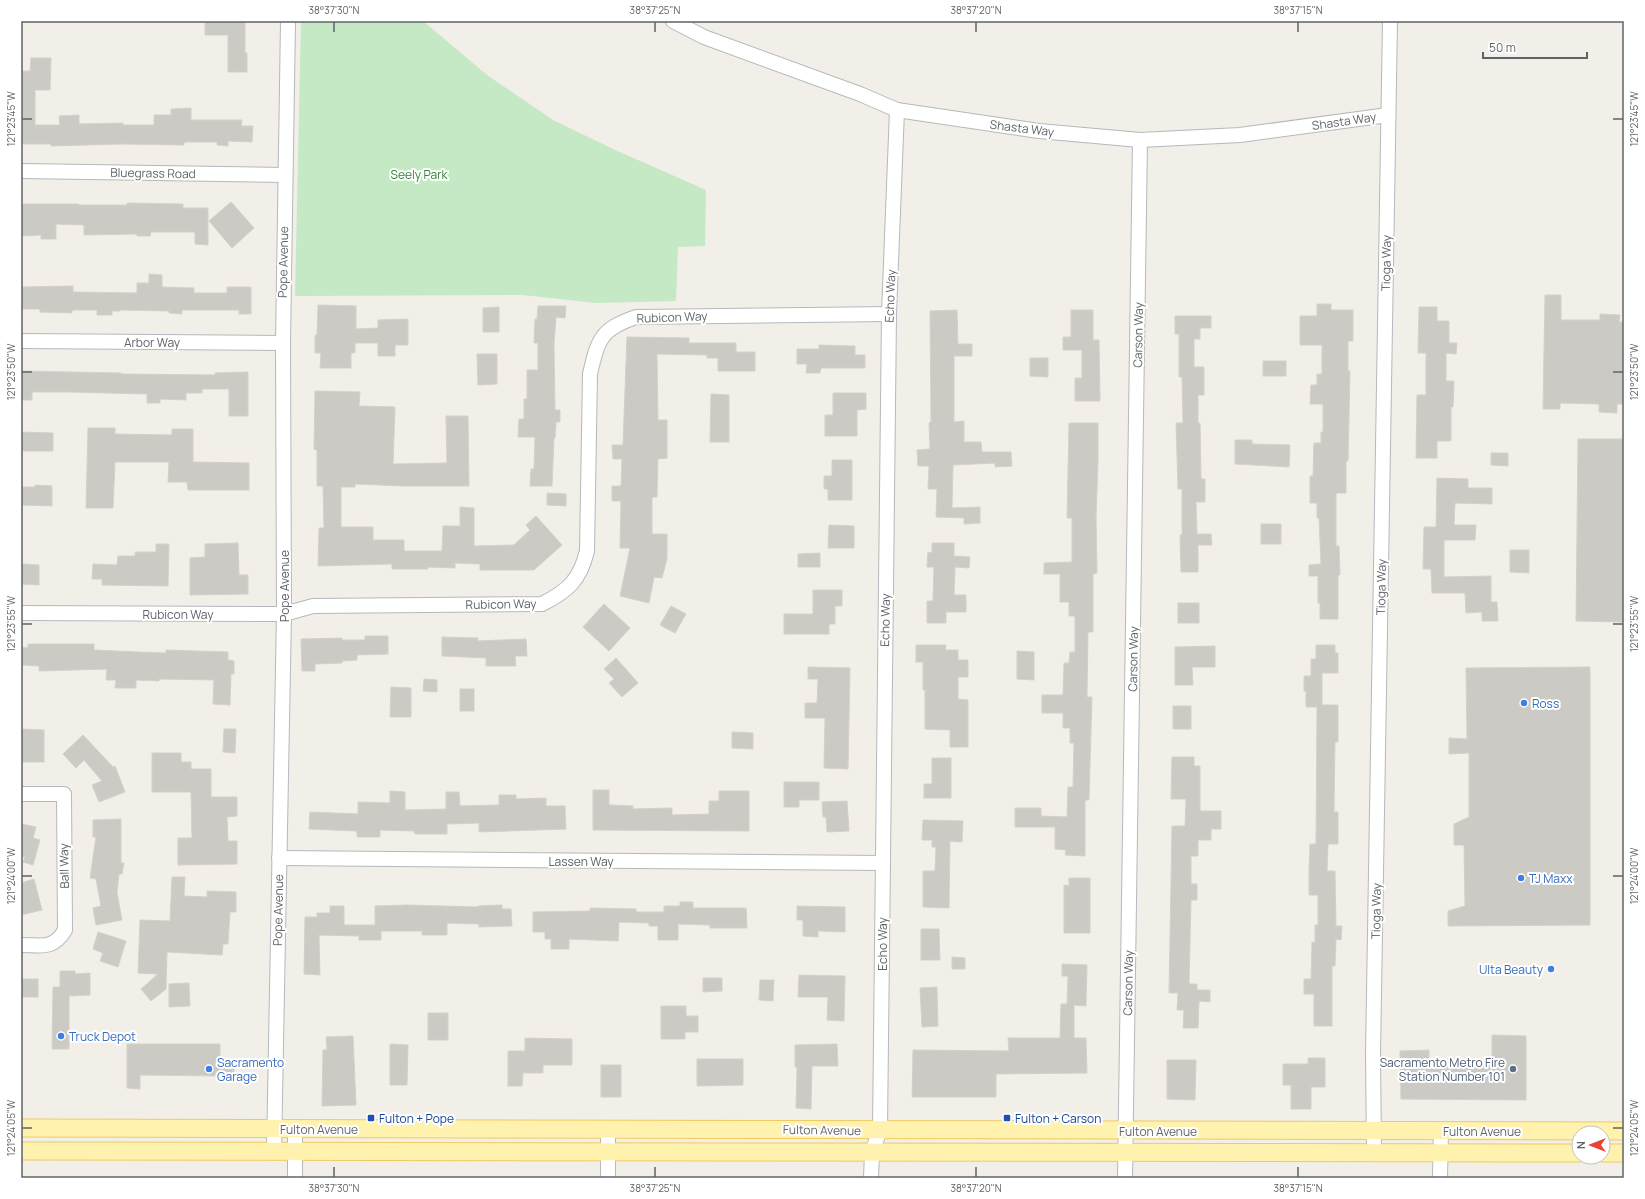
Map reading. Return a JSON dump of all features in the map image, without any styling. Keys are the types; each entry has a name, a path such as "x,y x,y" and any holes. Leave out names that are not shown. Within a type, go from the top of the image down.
{"main road":[{"name":"Fulton Avenue","path":"21,1128 1624,1131"},
{"name":"Fulton Avenue","path":"21,1151 1571,1153"},
{"path":"1611,1153 1624,1153"}],"street":[{"name":"Pope Avenue","path":"274,1152 284,614 284,175 288,21"},
{"name":"Shasta Way","path":"673,21 704,37 860,94 897,110 1040,132 1140,140 1240,135 1388,115"},
{"name":"Tioga Way","path":"1374,1152 1373,1055 1390,21"},
{"name":"Echo Way","path":"870,1178 872,1152 880,1130 889,314 897,110"},
{"name":"Carson Way","path":"1125,1178 1140,140"},
{"name":"Bluegrass Road","path":"21,172 284,175"},
{"name":"Rubicon Way","path":"21,613 284,614 313,606 542,604 566,591 582,568 587,551 590,374 594,353 603,334 618,323 636,317 889,314"},
{"name":"Arbor Way","path":"21,341 283,343"},
{"name":"Ball Way","path":"21,794 64,794 65,930 59,941 50,945 21,945"},
{"name":"Lassen Way","path":"279,858 882,863"},
{"path":"608,1128 608,1178"},
{"path":"295,1129 295,1178"},
{"path":"1440,1178 1441,1131"}],"green space":[{"name":"Seely Park","path":"301,21 423,21 487,75 553,120 613,149 706,190 705,246 678,247 676,301 596,303 523,295 295,296"}],"building":[{"path":"205,21 245,21 245,53 247,53 247,72 228,72 228,35 205,35"},
{"path":"31,58 51,58 50,90 35,90 35,125 60,125 59,116 79,115 79,124 123,123 123,125 154,125 154,115 171,115 171,109 191,108 191,120 242,120 241,126 253,126 252,142 228,141 228,146 217,145 217,142 184,142 184,145 123,144 51,146 51,144 21,144 21,71 30,71"},
{"path":"231,202 254,228 232,248 209,221"},
{"path":"127,203 183,204 183,208 208,208 208,245 195,244 195,232 151,232 150,236 137,236 137,234 84,235 84,225 56,224 56,239 41,239 41,235 21,236 21,204 127,205"},
{"path":"149,274 162,275 162,287 194,288 194,293 227,293 227,287 251,287 251,314 239,314 239,310 182,310 182,314 169,313 169,311 120,310 112,311 112,315 97,315 97,310 72,310 72,313 40,312 40,309 21,309 21,287 73,286 73,292 137,293 137,283 149,283"},
{"path":"1545,295 1561,295 1561,320 1600,320 1600,314 1620,315 1619,322 1624,322 1623,404 1617,404 1617,413 1599,412 1599,404 1560,403 1560,409 1543,409"},
{"path":"1317,304 1331,304 1331,310 1353,310 1353,341 1348,341 1348,371 1350,371 1346,493 1336,493 1336,546 1339,546 1340,575 1338,575 1338,619 1320,619 1320,603 1318,603 1318,576 1309,576 1309,565 1321,564 1319,518 1317,518 1317,503 1310,503 1310,476 1313,476 1314,443 1321,443 1321,432 1323,432 1323,404 1310,404 1311,385 1317,385 1317,374 1322,374 1322,345 1300,345 1300,316 1317,316"},
{"path":"318,305 356,306 356,329 378,328 378,320 408,319 408,345 395,345 395,356 378,356 378,343 355,343 355,353 351,353 351,368 320,368 321,353 315,353"},
{"path":"538,306 566,306 565,318 556,317 554,344 555,410 560,410 560,422 556,422 554,438 552,486 530,486 531,469 534,469 535,437 518,437 519,419 524,419 524,399 527,399 527,370 538,370 538,343 534,343 535,319 537,319"},
{"path":"499,307 499,332 483,332 483,308"},
{"path":"1419,307 1437,307 1437,321 1449,321 1449,343 1457,343 1456,354 1446,353 1446,381 1454,381 1453,407 1451,407 1451,441 1437,441 1437,458 1416,458 1417,395 1426,395 1426,353 1418,353"},
{"path":"957,310 958,344 972,344 972,356 954,356 954,422 964,421 964,442 981,442 982,452 1011,452 1012,466 995,467 995,463 953,465 952,508 980,507 980,523 964,524 964,518 936,517 937,489 928,489 929,466 918,466 917,450 930,449 930,311"},
{"path":"1071,310 1093,310 1093,340 1099,340 1100,401 1075,401 1075,378 1082,378 1082,350 1063,350 1063,337 1071,337"},
{"path":"1175,316 1211,316 1211,328 1200,328 1200,339 1194,339 1194,367 1204,367 1204,395 1198,395 1198,423 1200,423 1201,479 1205,479 1205,502 1196,502 1197,534 1211,534 1212,545 1198,545 1198,572 1181,572 1180,535 1182,535 1182,489 1178,489 1176,423 1183,423 1182,377 1179,377 1179,334 1175,334"},
{"path":"627,337 689,338 689,343 736,343 736,352 755,352 755,371 718,371 718,358 707,358 707,355 657,354 658,420 667,420 667,458 658,459 657,497 652,497 652,534 667,534 667,558 662,578 654,577 649,603 620,596 630,548 620,548 621,501 612,501 612,486 621,486 622,459 613,459 612,445 623,445"},
{"path":"819,345 855,346 855,355 865,355 865,368 821,368 820,373 806,373 807,364 797,364 797,349 819,349"},
{"path":"477,354 497,354 497,384 478,385"},
{"path":"1030,358 1048,358 1048,377 1030,376"},
{"path":"1263,361 1286,361 1286,376 1263,376"},
{"path":"21,371 215,375 215,373 248,372 248,416 229,416 229,389 202,389 202,393 186,393 186,400 160,399 160,403 147,403 147,394 69,392 32,392 32,400 21,400"},
{"path":"315,391 360,392 359,406 395,407 393,464 447,463 446,416 468,416 469,486 355,484 355,487 341,487 341,527 373,527 373,540 404,540 404,551 442,551 443,526 460,526 460,507 474,508 474,546 514,545 530,530 526,525 536,516 562,545 534,570 480,570 480,564 455,563 455,568 428,567 428,569 392,569 392,564 318,566 319,528 324,528 323,486 317,486 317,450 314,449"},
{"path":"833,393 866,393 866,409 857,410 857,436 825,436 825,415 833,415"},
{"path":"711,394 729,395 729,442 710,442"},
{"path":"1069,423 1098,423 1096,518 1097,573 1093,574 1093,632 1088,632 1087,697 1092,697 1089,800 1085,800 1085,856 1065,855 1066,850 1055,849 1055,827 1015,827 1015,808 1041,808 1041,816 1067,817 1068,787 1073,787 1074,743 1070,743 1070,728 1063,728 1063,713 1042,713 1042,695 1063,695 1064,663 1069,663 1070,652 1075,652 1075,616 1069,616 1069,602 1060,602 1060,574 1044,574 1044,563 1072,562 1072,518 1067,518"},
{"path":"88,428 115,428 115,434 172,435 172,429 193,429 193,462 249,463 249,490 188,490 187,482 168,482 169,462 115,462 113,508 86,508"},
{"path":"21,432 53,433 53,451 21,451"},
{"path":"1578,439 1624,439 1624,622 1576,621"},
{"path":"1235,440 1252,440 1252,444 1290,445 1289,467 1235,464"},
{"path":"1491,453 1508,453 1508,466 1491,465"},
{"path":"832,460 852,460 852,500 828,500 828,489 824,489 824,476 832,476"},
{"path":"1437,478 1468,479 1468,488 1492,488 1492,504 1455,503 1454,525 1476,525 1475,540 1444,540 1444,577 1491,576 1491,602 1497,602 1498,621 1482,621 1482,612 1466,613 1465,593 1432,593 1431,569 1423,569 1424,527 1436,527"},
{"path":"35,485 52,486 52,506 21,505 21,487 35,487"},
{"path":"547,493 566,494 566,506 547,505"},
{"path":"1261,524 1281,524 1281,544 1261,544"},
{"path":"829,525 854,526 854,548 828,548"},
{"path":"238,543 239,575 248,575 248,594 190,595 190,558 205,557 205,544"},
{"path":"932,543 954,543 954,556 970,557 969,568 955,567 954,595 966,595 966,612 946,612 946,623 927,623 927,601 933,601 934,567 927,567 928,552 932,553"},
{"path":"156,544 169,544 168,586 102,585 102,579 92,579 93,564 117,565 118,556 135,556 135,552 156,552"},
{"path":"1510,550 1529,550 1529,573 1510,572"},
{"path":"820,553 820,567 798,567 798,554"},
{"path":"21,564 39,565 39,585 21,584"},
{"path":"813,590 842,590 842,606 835,606 835,624 829,624 829,634 784,634 784,614 813,614"},
{"path":"1178,603 1199,603 1199,623 1178,623"},
{"path":"604,604 630,628 609,651 583,627"},
{"path":"671,606 686,614 675,633 660,625"},
{"path":"365,636 388,636 388,654 357,655 357,660 342,661 342,663 315,664 315,671 302,671 301,639 342,638 342,640 365,640"},
{"path":"442,637 478,638 477,641 526,639 527,656 515,656 516,666 486,666 486,658 442,656"},
{"path":"28,644 94,644 94,650 138,652 166,653 166,650 228,652 228,660 234,661 234,674 231,674 230,705 213,704 214,680 136,680 136,688 115,688 116,680 106,680 107,669 39,671 39,666 21,665 21,647 28,648"},
{"path":"916,645 946,645 945,650 958,650 958,660 968,660 968,677 958,677 958,699 968,700 968,747 950,747 950,730 925,729 923,662 916,662"},
{"path":"1316,645 1335,645 1335,653 1338,653 1338,673 1322,673 1322,705 1338,705 1338,742 1335,742 1334,812 1338,812 1338,844 1328,844 1327,871 1335,871 1336,926 1342,926 1341,940 1336,939 1335,966 1332,966 1332,1026 1314,1026 1314,994 1304,994 1304,979 1311,979 1312,942 1315,943 1315,925 1318,925 1318,895 1309,895 1310,844 1316,844 1317,707 1306,707 1306,691 1304,691 1304,676 1311,676 1311,659 1316,659"},
{"path":"1215,646 1215,667 1192,667 1193,685 1175,685 1175,647"},
{"path":"1017,651 1034,652 1034,680 1017,679"},
{"path":"616,658 638,683 622,697 609,683 614,679 604,669"},
{"path":"808,667 850,668 848,769 824,768 825,718 805,718 805,703 817,703 818,679 808,679"},
{"path":"1590,667 1590,925 1448,926 1448,911 1465,906 1464,845 1454,845 1454,824 1469,817 1469,753 1449,754 1449,738 1467,739 1466,668"},
{"path":"424,679 437,680 437,692 423,691"},
{"path":"391,687 411,688 411,717 390,717"},
{"path":"460,689 474,689 474,711 460,711"},
{"path":"1173,706 1191,706 1191,729 1173,729"},
{"path":"21,729 44,730 44,762 21,762"},
{"path":"224,729 236,729 235,753 223,752"},
{"path":"732,732 753,733 753,749 732,748"},
{"path":"83,735 113,767 115,766 125,792 99,802 92,785 102,781 84,760 76,768 63,754"},
{"path":"152,753 181,753 181,762 191,762 191,769 211,769 211,797 237,797 237,816 227,817 228,841 237,841 237,864 178,865 178,838 192,838 191,792 152,792"},
{"path":"1172,757 1194,757 1194,766 1200,766 1200,811 1221,811 1221,829 1211,829 1211,840 1198,840 1198,856 1191,856 1191,884 1197,884 1197,900 1191,900 1189,984 1197,984 1197,990 1210,990 1210,1002 1199,1001 1198,1028 1183,1028 1184,1010 1177,1010 1178,993 1169,993 1172,826 1185,826 1186,799 1171,799"},
{"path":"932,758 951,758 951,798 924,798 924,784 932,784"},
{"path":"784,782 819,782 819,800 799,800 799,807 784,807"},
{"path":"593,790 609,790 609,805 633,806 633,809 672,808 672,815 709,814 709,801 719,801 719,791 749,791 749,831 593,830"},
{"path":"390,791 405,792 405,810 446,809 446,792 459,792 460,806 499,805 499,795 516,795 516,799 546,798 546,806 565,806 566,829 479,832 479,823 447,824 447,834 415,834 414,831 380,830 380,837 357,837 357,831 309,829 310,812 358,814 358,802 390,803"},
{"path":"847,801 849,831 827,832 826,817 823,817 822,802"},
{"path":"121,819 121,863 124,863 122,874 119,874 117,893 122,920 96,925 93,908 101,906 96,879 90,878 96,837 93,837 93,820"},
{"path":"923,820 963,821 962,842 950,841 949,908 923,907 923,871 935,871 936,847 932,847 932,840 922,840"},
{"path":"21,824 36,827 33,838 40,840 33,865 23,862 25,857 21,856"},
{"path":"172,877 185,877 184,896 207,897 207,891 236,892 236,912 230,912 228,944 223,944 222,955 167,952 166,989 151,1001 141,989 158,974 138,973 140,920 170,921"},
{"path":"1069,878 1090,878 1090,933 1064,933 1064,885 1069,886"},
{"path":"34,879 42,910 21,915 21,883"},
{"path":"680,902 693,902 693,908 746,908 747,928 710,928 710,925 678,924 678,940 658,940 658,926 649,926 649,923 619,922 618,941 569,939 569,949 551,949 551,939 545,939 545,932 533,932 533,912 590,911 590,908 636,909 636,912 664,912 664,906 680,906"},
{"path":"407,905 478,907 502,905 502,909 511,909 512,926 479,927 479,924 447,923 447,935 422,935 422,931 381,931 381,940 359,940 359,936 319,935 320,975 304,974 305,917 317,917 317,913 330,913 330,906 344,906 344,925 375,925 375,906"},
{"path":"797,906 845,907 845,932 818,931 818,937 803,936 803,920 797,920"},
{"path":"921,929 939,929 940,960 921,960"},
{"path":"98,932 126,941 118,967 100,961 103,953 93,949"},
{"path":"952,957 965,958 965,969 952,969"},
{"path":"1062,964 1087,965 1086,1006 1074,1005 1074,1038 1086,1038 1087,1073 996,1074 996,1097 912,1097 913,1050 1009,1051 1008,1038 1060,1038 1061,1004 1067,1004 1068,976 1062,976"},
{"path":"60,971 75,971 75,974 90,973 90,995 69,996 69,1049 52,1049 53,987 60,987"},
{"path":"799,975 845,976 844,1021 827,1020 828,997 798,997"},
{"path":"703,978 722,978 722,991 703,992"},
{"path":"21,979 38,979 38,997 21,997"},
{"path":"760,980 774,980 773,1001 759,1000"},
{"path":"189,983 190,1006 169,1007 169,984"},
{"path":"937,987 938,1026 922,1027 920,988"},
{"path":"661,1006 686,1006 686,1016 698,1016 698,1032 685,1032 685,1039 661,1039"},
{"path":"428,1013 448,1013 448,1040 428,1040"},
{"path":"1492,1035 1526,1036 1526,1100 1401,1099 1400,1051 1429,1050 1429,1064 1492,1064"},
{"path":"353,1036 356,1105 322,1106 323,1050 327,1050 326,1037"},
{"path":"525,1038 572,1039 572,1065 543,1065 543,1073 523,1073 522,1086 508,1086 508,1051 525,1051"},
{"path":"127,1044 220,1044 220,1062 234,1062 234,1074 220,1074 220,1076 140,1075 140,1089 127,1088"},
{"path":"390,1044 408,1045 407,1085 390,1085"},
{"path":"837,1044 838,1066 812,1066 811,1109 796,1108 797,1067 795,1067 795,1045"},
{"path":"1308,1058 1325,1058 1325,1087 1311,1087 1311,1109 1291,1109 1291,1085 1283,1085 1283,1064 1308,1064"},
{"path":"697,1059 743,1059 743,1085 697,1086"},
{"path":"1167,1060 1196,1060 1195,1100 1167,1099"},
{"path":"601,1065 621,1065 621,1097 601,1097"}],"place":[{"name":"Ross","path":"1524,703"},
{"name":"TJ Maxx","path":"1521,878"},
{"name":"Ulta Beauty","path":"1551,969"},
{"name":"Truck Depot","path":"61,1036"},
{"name":"Sacramento Garage","path":"209,1069"},
{"name":"Sacramento Metro Fire Station Number 101","path":"1513,1069"},
{"name":"Fulton + Pope","path":"371,1118"},
{"name":"Fulton + Carson","path":"1007,1118"}]}
